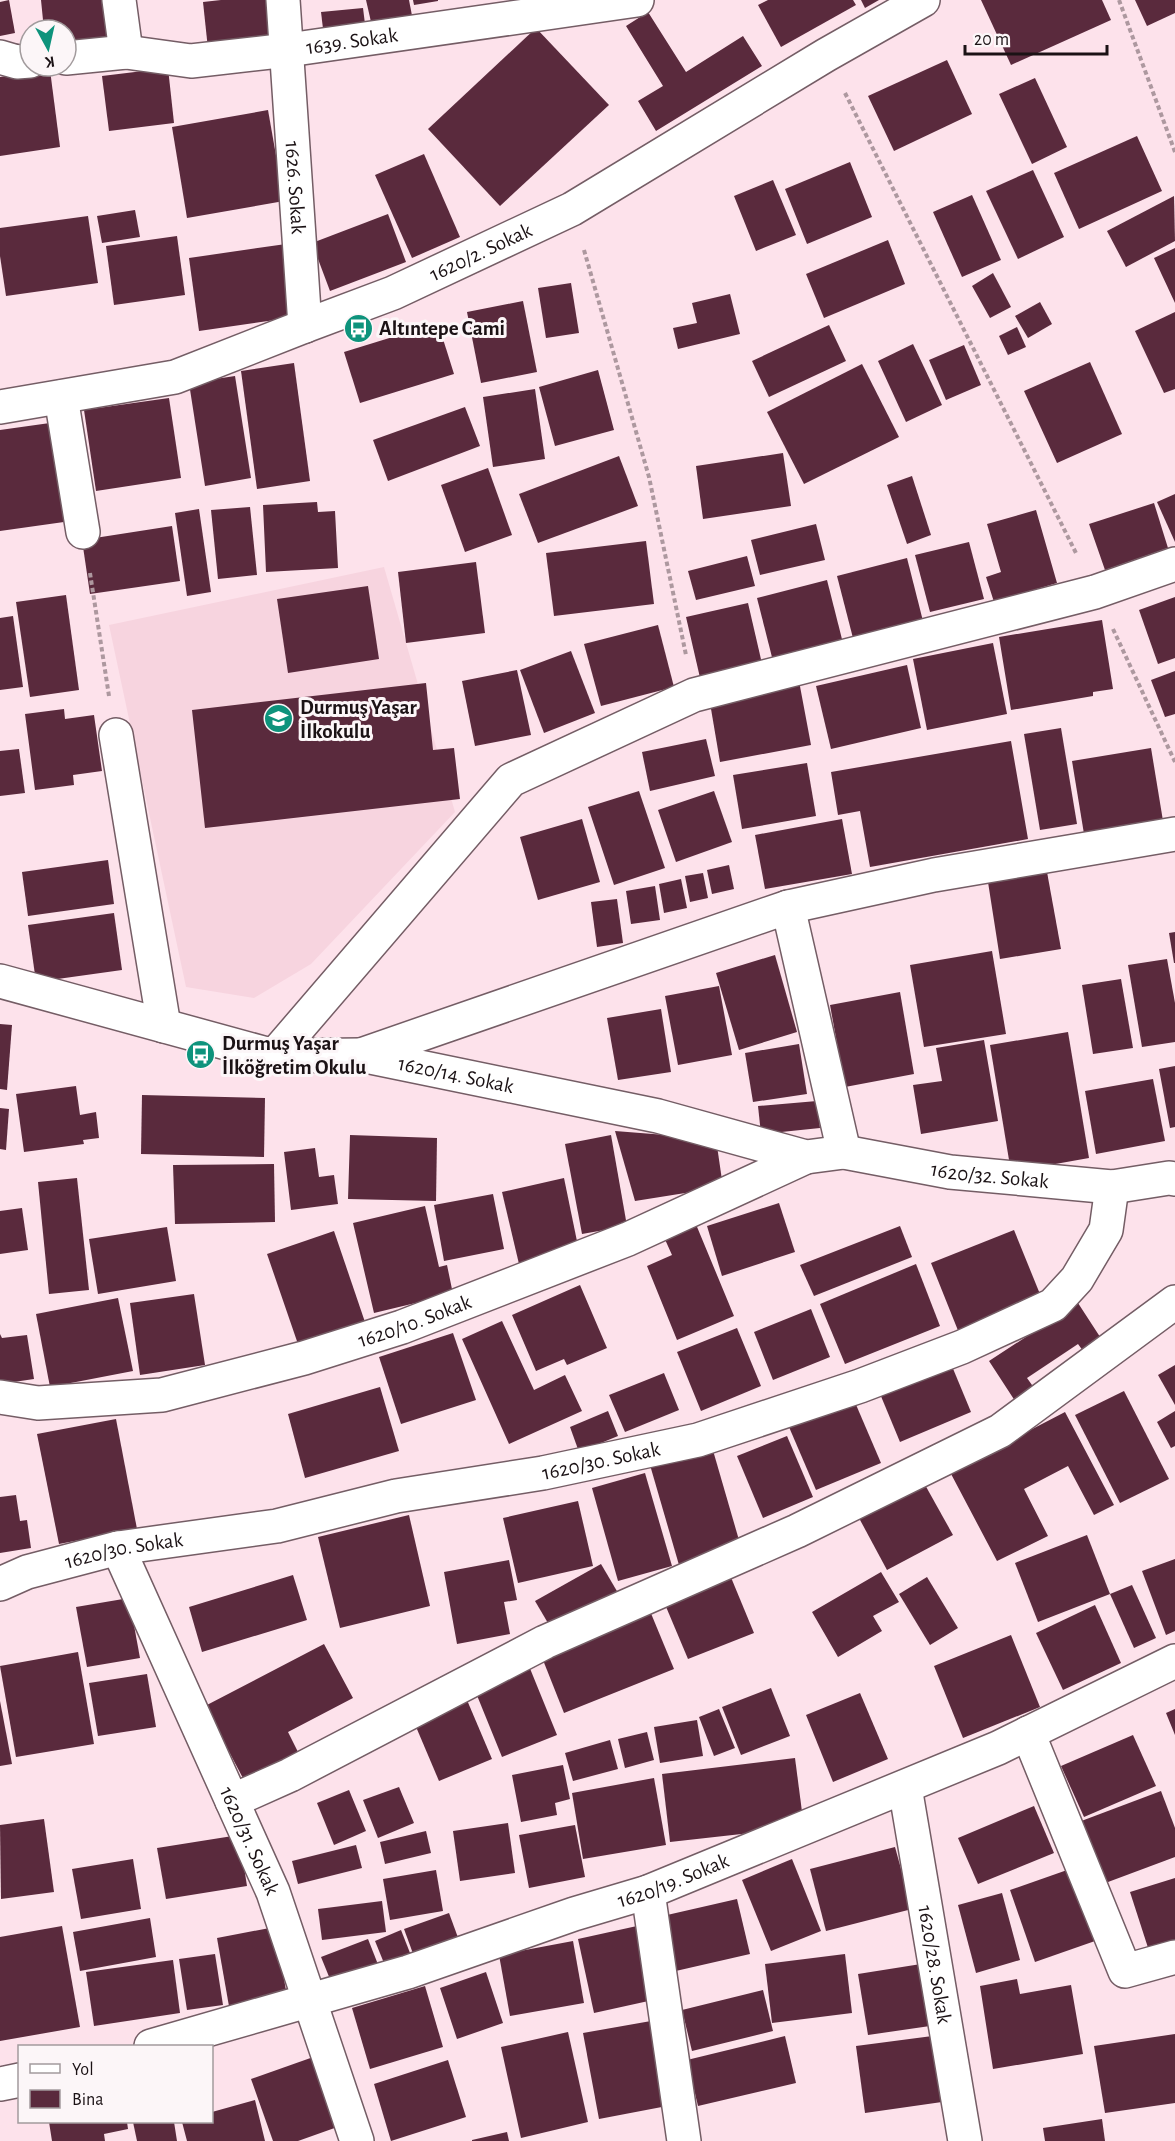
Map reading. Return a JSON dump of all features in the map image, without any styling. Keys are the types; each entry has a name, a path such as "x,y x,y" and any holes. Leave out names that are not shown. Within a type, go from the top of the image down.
{"street":[{"path":"119,0 126,52"},
{"name":"1626. Sokak","path":"283,0 305,326"},
{"name":"1639. Sokak","path":"78,57 126,52 191,61 288,50 637,0"},
{"name":"1620/2. Sokak","path":"0,407 175,378 393,293 572,209 826,55 923,0"},
{"path":"0,57 18,62"},
{"path":"61,397 83,532"},
{"path":"274,1056 512,780 694,695 1095,592 1175,564"},
{"path":"116,735 164,1026"},
{"path":"362,1055 788,907 934,875 1175,834"},
{"path":"788,907 844,1152"},
{"name":"1620/14. Sokak","path":"0,981 274,1056 362,1055 658,1116 806,1157"},
{"name":"1620/32. Sokak","path":"806,1157 844,1152 950,1172 1112,1187 1173,1177"},
{"name":"1620/10. Sokak","path":"0,1396 38,1403 162,1395 304,1358 402,1327 628,1239 806,1157"},
{"name":"1620/30. Sokak","path":"0,1584 27,1572 118,1548 277,1526 396,1496 543,1473 698,1440 860,1386 962,1347 1053,1305 1077,1279 1106,1230 1112,1187"},
{"path":"232,1801 290,1775 545,1642 797,1531 1000,1431 1175,1302"},
{"name":"1620/31. Sokak","path":"118,1548 273,1892 357,2141"},
{"name":"1620/19. Sokak","path":"154,2045 408,1972 574,1914 648,1892 998,1748 1175,1661"},
{"path":"1028,1732 1125,1971 1175,1957"},
{"name":"1620/28. Sokak","path":"905,1787 965,2141"},
{"path":"648,1892 684,2141"},
{"path":"0,2084 18,2080"}],"path":[{"path":"1119,0 1175,152"},
{"path":"826,55 1095,592 1175,762"},
{"path":"572,209 649,477 694,695"},
{"path":"83,532 116,735"}],"shaded area":[{"name":"Durmuş Yaşar İlkokulu","path":"384,567 455,812 311,964 254,998 186,987 109,625"}],"building":[{"path":"9,0 15,33 0,36 0,2"},
{"path":"41,0 105,0 110,44 78,48 78,18 43,18"},
{"path":"269,0 274,43 208,49 203,2"},
{"path":"366,0 409,0 414,26 374,35"},
{"path":"413,0 438,0 438,1 414,5"},
{"path":"768,0 853,0 856,5 781,47 758,5"},
{"path":"861,0 879,0 865,8"},
{"path":"981,0 1102,0 1111,20 1011,65"},
{"path":"1135,0 1175,0 1175,13 1147,26"},
{"path":"363,8 366,32 324,37 321,12"},
{"path":"648,12 686,72 743,36 762,66 656,131 638,101 663,86 626,26"},
{"path":"536,28 609,105 500,206 428,129"},
{"path":"947,60 972,114 894,151 868,96"},
{"path":"168,68 174,123 109,131 102,76"},
{"path":"18,74 18,78 51,78 60,147 0,156 0,77"},
{"path":"1035,78 1067,147 1032,164 999,94"},
{"path":"268,110 284,201 187,218 172,127"},
{"path":"1137,136 1162,191 1079,229 1054,173"},
{"path":"424,154 460,237 412,258 375,175"},
{"path":"850,162 872,217 807,244 785,189"},
{"path":"1033,170 1064,237 1018,259 986,191"},
{"path":"773,180 796,235 756,251 734,196"},
{"path":"972,195 1001,260 962,277 933,212"},
{"path":"1174,196 1175,241 1126,267 1107,231"},
{"path":"135,210 140,237 102,243 97,216"},
{"path":"388,214 406,262 330,291 312,243"},
{"path":"88,216 98,283 6,296 0,256 0,228"},
{"path":"177,236 185,295 114,305 106,246"},
{"path":"888,240 905,284 824,318 806,274"},
{"path":"286,244 296,317 199,331 189,258"},
{"path":"1175,248 1175,303 1154,258"},
{"path":"993,273 1011,307 990,318 972,286"},
{"path":"571,283 579,333 546,338 538,288"},
{"path":"730,294 740,334 678,349 673,328 697,323 692,303"},
{"path":"523,301 537,372 481,383 467,312"},
{"path":"1040,302 1052,324 1028,338 1015,316"},
{"path":"1175,312 1175,389 1164,393 1135,331"},
{"path":"438,323 454,374 360,403 344,352"},
{"path":"829,325 846,361 769,397 752,361"},
{"path":"1017,327 1026,347 1008,355 999,336"},
{"path":"913,344 942,405 906,422 878,361"},
{"path":"964,345 981,385 946,400 929,360"},
{"path":"1090,362 1122,434 1057,463 1024,391"},
{"path":"294,363 310,481 257,489 241,371"},
{"path":"862,364 899,437 804,484 767,412"},
{"path":"598,370 614,430 555,446 539,387"},
{"path":"235,376 251,478 205,486 189,383"},
{"path":"535,389 545,459 493,467 483,397"},
{"path":"169,398 181,478 96,491 84,410"},
{"path":"465,407 480,446 388,481 373,440"},
{"path":"57,422 71,521 0,531 0,430"},
{"path":"783,453 791,506 703,519 696,466"},
{"path":"619,456 638,506 538,543 519,494"},
{"path":"488,468 512,535 465,552 441,485"},
{"path":"912,476 931,535 907,544 887,485"},
{"path":"1175,494 1175,542 1157,502"},
{"path":"317,502 318,512 335,511 338,568 266,572 263,505"},
{"path":"1154,503 1168,548 1105,570 1089,524"},
{"path":"250,507 257,575 218,579 211,510"},
{"path":"199,509 211,592 187,596 175,513"},
{"path":"1036,510 1057,583 994,602 986,577 1001,572 987,524"},
{"path":"816,524 825,560 760,575 751,540"},
{"path":"172,526 180,581 90,594 82,540"},
{"path":"646,541 654,604 554,616 546,553"},
{"path":"969,542 984,599 930,612 915,555"},
{"path":"747,556 755,586 696,600 688,571"},
{"path":"907,558 924,625 854,642 837,576"},
{"path":"476,562 485,633 406,643 398,572"},
{"path":"827,580 845,651 775,669 757,598"},
{"path":"368,586 379,659 288,673 277,599"},
{"path":"66,595 79,690 30,697 16,602"},
{"path":"1175,597 1175,658 1158,664 1139,610"},
{"path":"748,603 763,668 701,682 686,617"},
{"path":"13,616 23,687 0,690 0,618"},
{"path":"1102,620 1113,689 1093,692 1093,696 1011,710 999,637"},
{"path":"658,625 674,687 601,706 584,644"},
{"path":"993,643 1007,714 927,730 913,659"},
{"path":"571,651 595,713 544,733 520,670"},
{"path":"907,665 921,728 831,749 816,686"},
{"path":"517,670 531,735 475,746 462,681"},
{"path":"1175,671 1175,714 1165,717 1151,680"},
{"path":"799,681 811,745 720,762 709,697"},
{"path":"426,683 433,750 454,748 460,799 205,828 192,710"},
{"path":"64,709 65,719 94,715 102,771 73,775 74,785 35,790 25,714"},
{"path":"1061,728 1077,824 1040,830 1024,734"},
{"path":"706,739 715,776 650,791 642,752"},
{"path":"1011,741 1028,839 870,867 860,811 838,815 831,772"},
{"path":"1151,748 1165,833 1086,846 1072,761"},
{"path":"19,749 25,793 0,796 0,751"},
{"path":"807,763 816,816 742,829 733,775"},
{"path":"639,791 665,868 614,885 588,807"},
{"path":"714,791 732,842 676,862 658,810"},
{"path":"582,819 600,882 538,900 520,837"},
{"path":"842,819 852,874 765,889 755,835"},
{"path":"108,860 114,904 28,916 22,872"},
{"path":"729,865 734,889 712,894 707,870"},
{"path":"1047,872 1061,949 1000,959 988,882"},
{"path":"703,873 708,898 690,902 685,876"},
{"path":"681,879 687,908 664,913 659,884"},
{"path":"655,886 660,920 631,924 626,891"},
{"path":"617,899 623,943 597,947 591,902"},
{"path":"114,913 122,970 36,982 28,925"},
{"path":"1175,932 1175,963 1174,963 1169,933"},
{"path":"992,951 1006,1034 924,1047 910,965"},
{"path":"775,955 797,1032 739,1050 716,973"},
{"path":"1167,959 1175,1003 1175,1042 1142,1047 1128,965"},
{"path":"1121,979 1133,1048 1093,1054 1082,985"},
{"path":"719,986 732,1055 678,1065 665,996"},
{"path":"900,992 914,1074 845,1087 830,1005"},
{"path":"661,1009 671,1072 618,1080 607,1018"},
{"path":"0,1024 12,1025 7,1090 0,1089"},
{"path":"1068,1032 1089,1158 1011,1172 990,1045"},
{"path":"984,1040 998,1121 921,1134 913,1085 942,1081 936,1048"},
{"path":"799,1044 807,1094 753,1102 745,1053"},
{"path":"1175,1066 1175,1127 1170,1128 1159,1069"},
{"path":"1153,1079 1165,1141 1096,1154 1085,1091"},
{"path":"76,1086 80,1115 96,1112 99,1138 83,1140 84,1144 24,1152 16,1094"},
{"path":"142,1095 265,1098 264,1157 141,1154"},
{"path":"817,1101 820,1128 761,1134 758,1106"},
{"path":"0,1108 9,1109 6,1150 0,1149"},
{"path":"615,1131 716,1139 723,1187 635,1201"},
{"path":"350,1135 437,1138 436,1201 348,1199"},
{"path":"611,1135 627,1226 582,1234 565,1144"},
{"path":"315,1148 319,1177 334,1175 338,1204 291,1210 284,1152"},
{"path":"274,1164 275,1222 175,1224 173,1165"},
{"path":"77,1178 89,1290 49,1294 38,1182"},
{"path":"564,1178 579,1251 519,1264 502,1192"},
{"path":"493,1194 504,1249 444,1261 434,1205"},
{"path":"779,1203 795,1252 722,1276 707,1226"},
{"path":"425,1206 439,1267 447,1265 453,1294 374,1313 353,1223"},
{"path":"22,1208 28,1250 0,1254 0,1211"},
{"path":"695,1222 734,1316 677,1340 647,1266 672,1255 663,1235"},
{"path":"900,1226 912,1257 814,1296 800,1265"},
{"path":"167,1227 176,1281 98,1294 89,1239"},
{"path":"1014,1230 1044,1304 961,1338 931,1263"},
{"path":"334,1231 366,1325 299,1347 267,1254"},
{"path":"916,1264 940,1326 845,1364 820,1304"},
{"path":"580,1285 607,1348 567,1365 564,1359 536,1371 512,1315"},
{"path":"194,1294 205,1365 140,1375 130,1303"},
{"path":"118,1298 133,1371 50,1387 36,1314"},
{"path":"1078,1303 1104,1343 1086,1355 1078,1344 1027,1378 1037,1392 1017,1404 989,1361"},
{"path":"811,1309 830,1357 773,1380 754,1332"},
{"path":"502,1321 534,1390 565,1375 582,1411 509,1444 462,1339"},
{"path":"737,1328 761,1386 701,1411 677,1352"},
{"path":"453,1333 476,1400 401,1424 379,1357"},
{"path":"0,1334 2,1338 27,1335 34,1379 0,1384"},
{"path":"949,1359 971,1412 900,1442 878,1389"},
{"path":"1175,1365 1175,1405 1158,1375"},
{"path":"664,1373 679,1410 625,1432 609,1395"},
{"path":"380,1387 399,1451 305,1478 288,1414"},
{"path":"1124,1391 1169,1479 1120,1503 1075,1415"},
{"path":"851,1393 881,1463 816,1490 786,1420"},
{"path":"608,1411 618,1436 579,1452 570,1427"},
{"path":"1175,1411 1175,1446 1171,1448 1157,1422"},
{"path":"1065,1412 1114,1505 1094,1515 1068,1466 1024,1489 1048,1536 997,1561 950,1472"},
{"path":"116,1419 137,1529 59,1544 37,1434"},
{"path":"787,1436 813,1497 763,1518 737,1456"},
{"path":"712,1447 741,1547 679,1565 650,1465"},
{"path":"645,1473 672,1566 618,1581 592,1488"},
{"path":"924,1483 953,1535 887,1570 859,1518"},
{"path":"16,1495 20,1521 27,1520 31,1548 0,1553 0,1497"},
{"path":"578,1501 593,1566 518,1583 503,1518"},
{"path":"409,1515 430,1606 340,1628 318,1537"},
{"path":"1087,1535 1110,1594 1038,1622 1015,1563"},
{"path":"1175,1559 1175,1631 1166,1635 1142,1571"},
{"path":"509,1560 517,1600 504,1602 510,1634 457,1644 444,1572"},
{"path":"601,1564 621,1598 555,1635 535,1601"},
{"path":"881,1572 899,1602 873,1616 882,1631 838,1657 812,1612"},
{"path":"293,1575 307,1620 202,1652 189,1607"},
{"path":"730,1575 754,1633 688,1659 664,1602"},
{"path":"927,1577 958,1628 930,1645 899,1594"},
{"path":"1132,1585 1156,1638 1134,1648 1110,1594"},
{"path":"129,1598 140,1658 87,1667 76,1607"},
{"path":"1095,1605 1121,1663 1063,1690 1036,1633"},
{"path":"650,1611 674,1669 564,1713 541,1655"},
{"path":"1011,1635 1040,1707 963,1738 934,1666"},
{"path":"324,1644 353,1698 288,1732 299,1754 245,1782 205,1706"},
{"path":"78,1652 94,1744 16,1757 0,1666"},
{"path":"529,1666 557,1735 502,1757 474,1688"},
{"path":"147,1674 156,1727 98,1736 89,1683"},
{"path":"771,1688 790,1736 741,1755 722,1707"},
{"path":"464,1693 492,1759 439,1781 411,1715"},
{"path":"860,1693 888,1759 833,1782 806,1715"},
{"path":"0,1701 12,1764 0,1766"},
{"path":"719,1709 735,1748 714,1756 699,1717"},
{"path":"1175,1709 1175,1735 1166,1713"},
{"path":"697,1720 703,1756 660,1763 654,1727"},
{"path":"647,1732 654,1760 625,1768 618,1739"},
{"path":"1133,1735 1156,1786 1084,1817 1061,1766"},
{"path":"610,1740 618,1769 573,1781 565,1753"},
{"path":"795,1758 804,1827 670,1842 662,1774"},
{"path":"563,1765 570,1799 555,1803 557,1815 521,1822 512,1775"},
{"path":"654,1778 666,1845 583,1859 572,1793"},
{"path":"399,1787 414,1823 378,1838 363,1800"},
{"path":"349,1790 366,1831 334,1845 317,1803"},
{"path":"1161,1791 1175,1828 1175,1857 1100,1885 1076,1823"},
{"path":"1034,1806 1054,1853 978,1884 958,1838"},
{"path":"44,1819 54,1892 1,1899 0,1825"},
{"path":"508,1823 515,1873 460,1881 453,1831"},
{"path":"575,1825 585,1877 529,1888 519,1835"},
{"path":"426,1831 431,1853 385,1864 380,1842"},
{"path":"239,1835 247,1886 166,1899 157,1848"},
{"path":"356,1845 362,1868 298,1884 292,1861"},
{"path":"895,1847 912,1909 826,1931 810,1869"},
{"path":"133,1859 141,1909 81,1919 72,1869"},
{"path":"792,1859 821,1931 771,1951 742,1880"},
{"path":"1070,1869 1095,1941 1035,1962 1010,1890"},
{"path":"436,1870 443,1911 390,1920 383,1879"},
{"path":"1175,1878 1175,1949 1151,1957 1130,1892"},
{"path":"1002,1893 1020,1960 976,1973 958,1905"},
{"path":"737,1899 750,1954 667,1973 654,1918"},
{"path":"382,1901 386,1932 322,1940 318,1909"},
{"path":"449,1913 460,1943 415,1959 404,1929"},
{"path":"150,1918 156,1957 80,1971 73,1932"},
{"path":"62,1926 80,2027 0,2041 0,1937"},
{"path":"637,1926 653,2000 594,2013 578,1939"},
{"path":"275,1927 288,2002 230,2012 217,1938"},
{"path":"401,1930 412,1958 386,1968 375,1941"},
{"path":"368,1939 379,1967 332,1984 321,1957"},
{"path":"573,1941 584,2003 510,2016 499,1955"},
{"path":"215,1954 223,2005 187,2010 179,1959"},
{"path":"845,1954 852,2013 772,2023 765,1964"},
{"path":"173,1960 180,2013 94,2026 86,1972"},
{"path":"921,1964 930,2026 868,2035 858,1974"},
{"path":"486,1972 503,2023 457,2039 440,1988"},
{"path":"1017,1979 1020,1994 1071,1985 1083,2054 993,2069 980,1986"},
{"path":"425,1986 443,2047 370,2069 352,2008"},
{"path":"763,1990 773,2031 692,2051 682,2010"},
{"path":"651,2021 667,2106 599,2119 583,2033"},
{"path":"568,2032 588,2122 521,2138 501,2047"},
{"path":"1175,2034 1175,2103 1105,2113 1094,2046"},
{"path":"940,2035 949,2101 865,2113 856,2046"},
{"path":"785,2036 796,2083 698,2106 687,2060"},
{"path":"319,2055 343,2125 298,2141 273,2141 251,2079"},
{"path":"448,2060 466,2117 391,2141 374,2084"},
{"path":"255,2100 265,2141 187,2141 182,2123 213,2123 213,2112"},
{"path":"1102,2119 1105,2141 1045,2141 1043,2128"},
{"path":"49,2123 127,2123 128,2129 104,2134 105,2141 52,2141"},
{"path":"133,2123 174,2123 177,2141 137,2141"},
{"path":"507,2132 509,2141 472,2141 472,2140"}],"place":[{"name":"Altıntepe Cami","path":"358,328"},
{"name":"Durmuş Yaşar İlkokulu","path":"279,719"},
{"name":"Durmuş Yaşar İlköğretim Okulu","path":"201,1055"}]}
